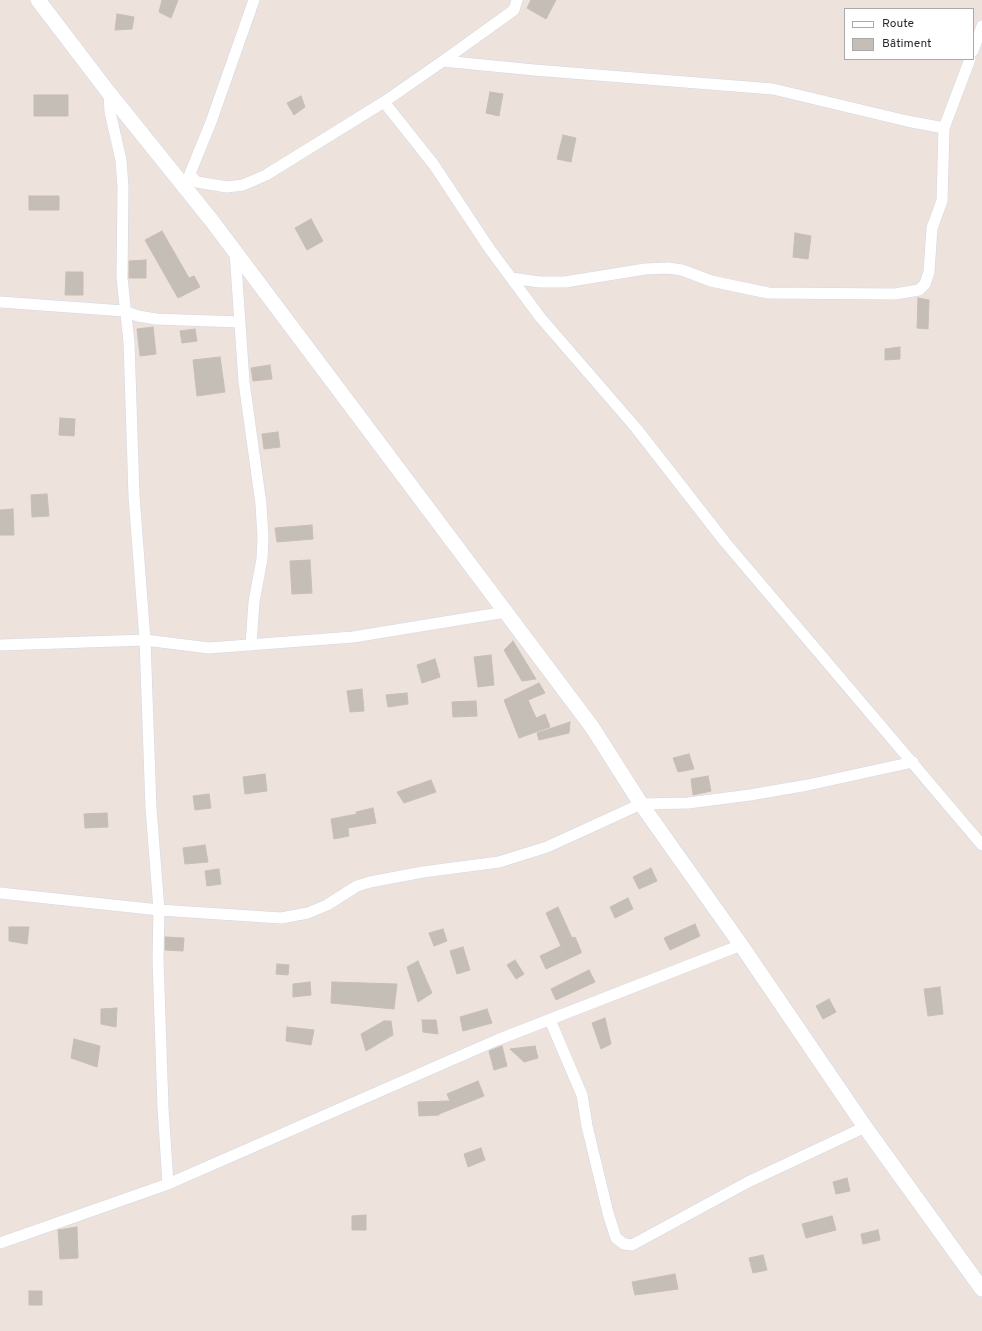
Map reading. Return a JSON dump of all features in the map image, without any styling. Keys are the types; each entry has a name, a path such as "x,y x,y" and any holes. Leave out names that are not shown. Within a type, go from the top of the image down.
{"street":[{"path":"38,0 109,93 188,181 235,250 592,727 640,804 741,945 864,1127 982,1289"},
{"path":"188,181 254,0"},
{"path":"188,181 216,186 244,185 266,175 306,152 384,102 443,61 514,10 517,0"},
{"path":"974,48 982,26"},
{"path":"511,278 540,282 565,282 645,269 668,268 682,270 711,281 768,293 895,294 919,290 925,284 929,272 932,228 942,201 944,128 970,60"},
{"path":"443,61 542,71 773,89 907,122 944,128"},
{"path":"109,93 110,112 121,160 122,278 124,311 129,342 134,496 145,640 151,808 159,910 158,960 168,1184"},
{"path":"384,102 434,165 489,248 540,317 636,428 725,542 982,845"},
{"path":"235,250 244,382 261,504 263,538 262,559 254,602 251,645"},
{"path":"0,302 124,311 138,316 156,319 239,322"},
{"path":"0,645 145,640 209,648 353,637 506,612"},
{"path":"0,893 159,910 281,918 308,913 327,905 357,886 370,882 423,872 499,862 547,848 640,804 688,803 750,795 808,785 913,762"},
{"path":"0,1243 168,1184 497,1040 741,945"},
{"path":"550,1020 582,1095 587,1126 608,1213 616,1238 624,1244 632,1245 748,1182 864,1127"}],"building":[{"path":"162,0 178,0 171,18 159,12"},
{"path":"531,0 556,0 546,19 527,8"},
{"path":"117,14 134,17 132,29 115,30"},
{"path":"490,92 503,94 499,116 486,113"},
{"path":"34,95 68,95 68,116 34,116"},
{"path":"301,96 305,107 294,115 287,103"},
{"path":"563,135 576,138 571,162 557,159"},
{"path":"29,196 59,196 59,210 29,210"},
{"path":"311,219 323,241 307,250 295,228"},
{"path":"162,231 189,278 194,276 200,287 178,298 145,240"},
{"path":"795,233 811,236 808,259 793,257"},
{"path":"146,260 146,278 129,278 129,261"},
{"path":"66,272 83,272 83,295 65,295"},
{"path":"918,298 929,300 928,329 917,328"},
{"path":"153,327 156,354 140,356 137,329"},
{"path":"195,329 197,341 182,343 180,331"},
{"path":"900,347 900,359 885,360 885,349"},
{"path":"220,357 225,392 197,396 193,360"},
{"path":"270,365 272,379 253,381 251,368"},
{"path":"60,418 75,419 74,436 59,435"},
{"path":"278,432 280,447 264,449 262,434"},
{"path":"47,494 49,516 32,517 31,495"},
{"path":"13,509 14,535 0,535 0,510"},
{"path":"312,525 313,539 277,542 275,528"},
{"path":"310,560 312,593 292,594 290,561"},
{"path":"513,641 536,679 522,681 504,650"},
{"path":"491,655 494,685 478,687 474,657"},
{"path":"435,659 440,677 422,683 417,665"},
{"path":"539,683 545,693 528,700 536,718 545,714 550,727 519,738 504,700"},
{"path":"362,689 364,711 350,712 347,691"},
{"path":"407,693 408,704 388,707 386,695"},
{"path":"476,701 477,716 453,717 452,702"},
{"path":"570,722 569,733 539,740 537,733"},
{"path":"689,754 694,769 678,772 673,758"},
{"path":"265,774 267,791 245,794 243,777"},
{"path":"708,776 711,791 693,795 691,779"},
{"path":"431,780 436,792 404,803 397,792"},
{"path":"209,794 211,808 195,810 193,796"},
{"path":"373,808 376,823 348,828 349,836 334,839 331,819 357,814 356,812"},
{"path":"107,813 108,827 85,828 84,814"},
{"path":"205,845 208,862 185,864 183,848"},
{"path":"651,868 657,881 639,889 633,877"},
{"path":"219,869 221,884 207,886 205,871"},
{"path":"628,898 633,909 615,918 610,907"},
{"path":"558,907 572,938 575,937 581,953 546,969 540,956 561,946 546,913"},
{"path":"695,924 700,936 670,950 664,938"},
{"path":"9,927 29,927 27,944 9,941"},
{"path":"443,929 447,941 434,946 429,933"},
{"path":"165,937 184,938 183,951 165,950"},
{"path":"463,947 470,970 457,974 450,951"},
{"path":"515,960 524,974 516,979 507,965"},
{"path":"418,961 432,993 418,1002 407,967"},
{"path":"277,964 289,965 288,975 276,974"},
{"path":"589,970 595,982 556,1000 551,989"},
{"path":"310,982 311,995 293,997 293,984"},
{"path":"332,982 397,984 394,1009 331,1003"},
{"path":"940,987 943,1014 928,1016 924,989"},
{"path":"829,999 836,1012 823,1019 816,1006"},
{"path":"117,1008 116,1027 101,1024 101,1009"},
{"path":"487,1009 492,1023 463,1031 460,1017"},
{"path":"605,1018 611,1044 601,1049 592,1023"},
{"path":"422,1020 436,1020 438,1034 423,1032"},
{"path":"384,1021 391,1021 393,1035 366,1051 361,1034"},
{"path":"287,1027 314,1030 311,1045 286,1041"},
{"path":"74,1039 100,1046 97,1067 71,1058"},
{"path":"502,1046 507,1066 494,1070 489,1051"},
{"path":"535,1046 538,1058 524,1062 510,1049"},
{"path":"478,1081 484,1096 439,1115 419,1116 418,1102 450,1101 447,1094"},
{"path":"481,1148 485,1160 468,1167 464,1154"},
{"path":"847,1178 850,1191 836,1194 833,1182"},
{"path":"366,1215 366,1230 352,1230 352,1216"},
{"path":"832,1216 836,1230 806,1238 802,1224"},
{"path":"77,1227 78,1258 60,1259 58,1230"},
{"path":"878,1230 880,1240 863,1244 861,1234"},
{"path":"763,1255 767,1270 753,1273 749,1258"},
{"path":"675,1274 678,1289 635,1295 632,1282"},
{"path":"29,1291 42,1291 42,1305 29,1305"}]}
